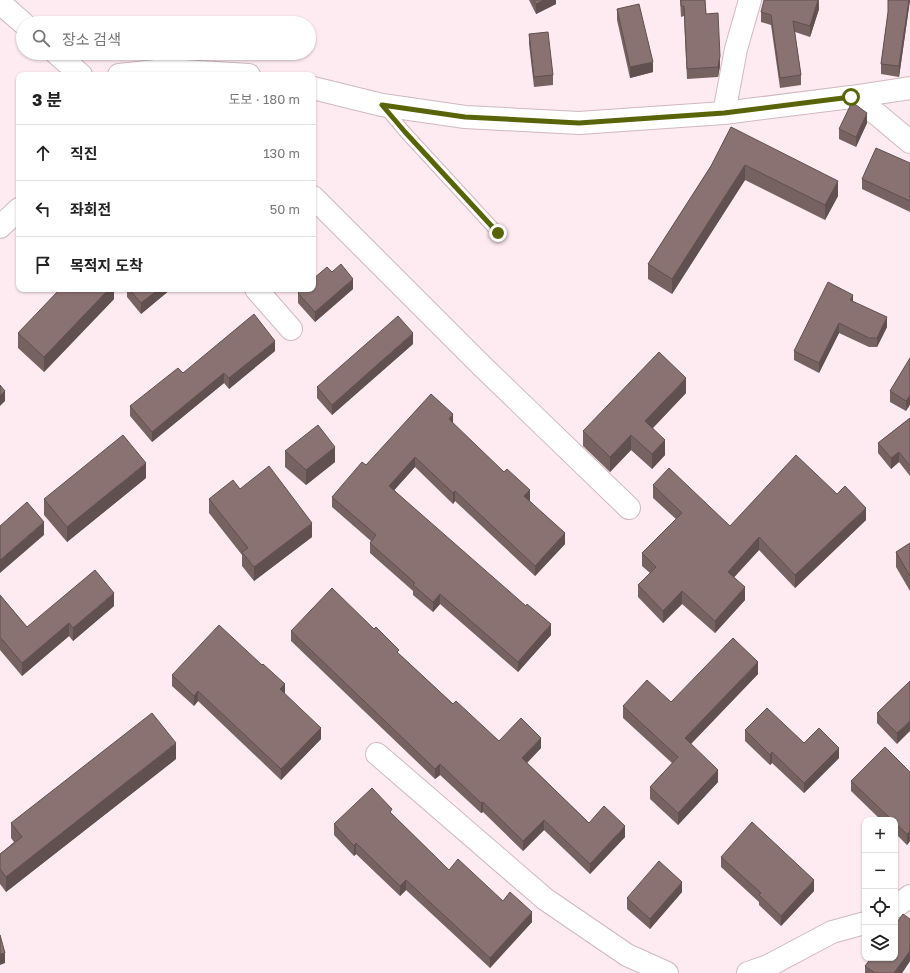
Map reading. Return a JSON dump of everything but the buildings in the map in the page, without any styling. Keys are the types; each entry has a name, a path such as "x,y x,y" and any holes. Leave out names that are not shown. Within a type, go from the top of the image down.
{"street":[{"path":"724,113 736,50 750,0"},
{"path":"64,60 77,72"},
{"path":"316,89 382,105 465,117 579,123 724,113 910,88"},
{"path":"851,97 878,116 910,142"},
{"path":"316,200 483,367 629,508"},
{"path":"0,227 16,212"},
{"path":"259,292 291,330"},
{"path":"377,754 545,899 626,955 667,973"},
{"path":"898,905 910,896"},
{"path":"748,973 768,966 832,932 862,924"}],"lane":[{"path":"382,105 498,233"}],"route":[{"path":"498,233 382,105 465,117 579,123 724,113 851,97"}]}
